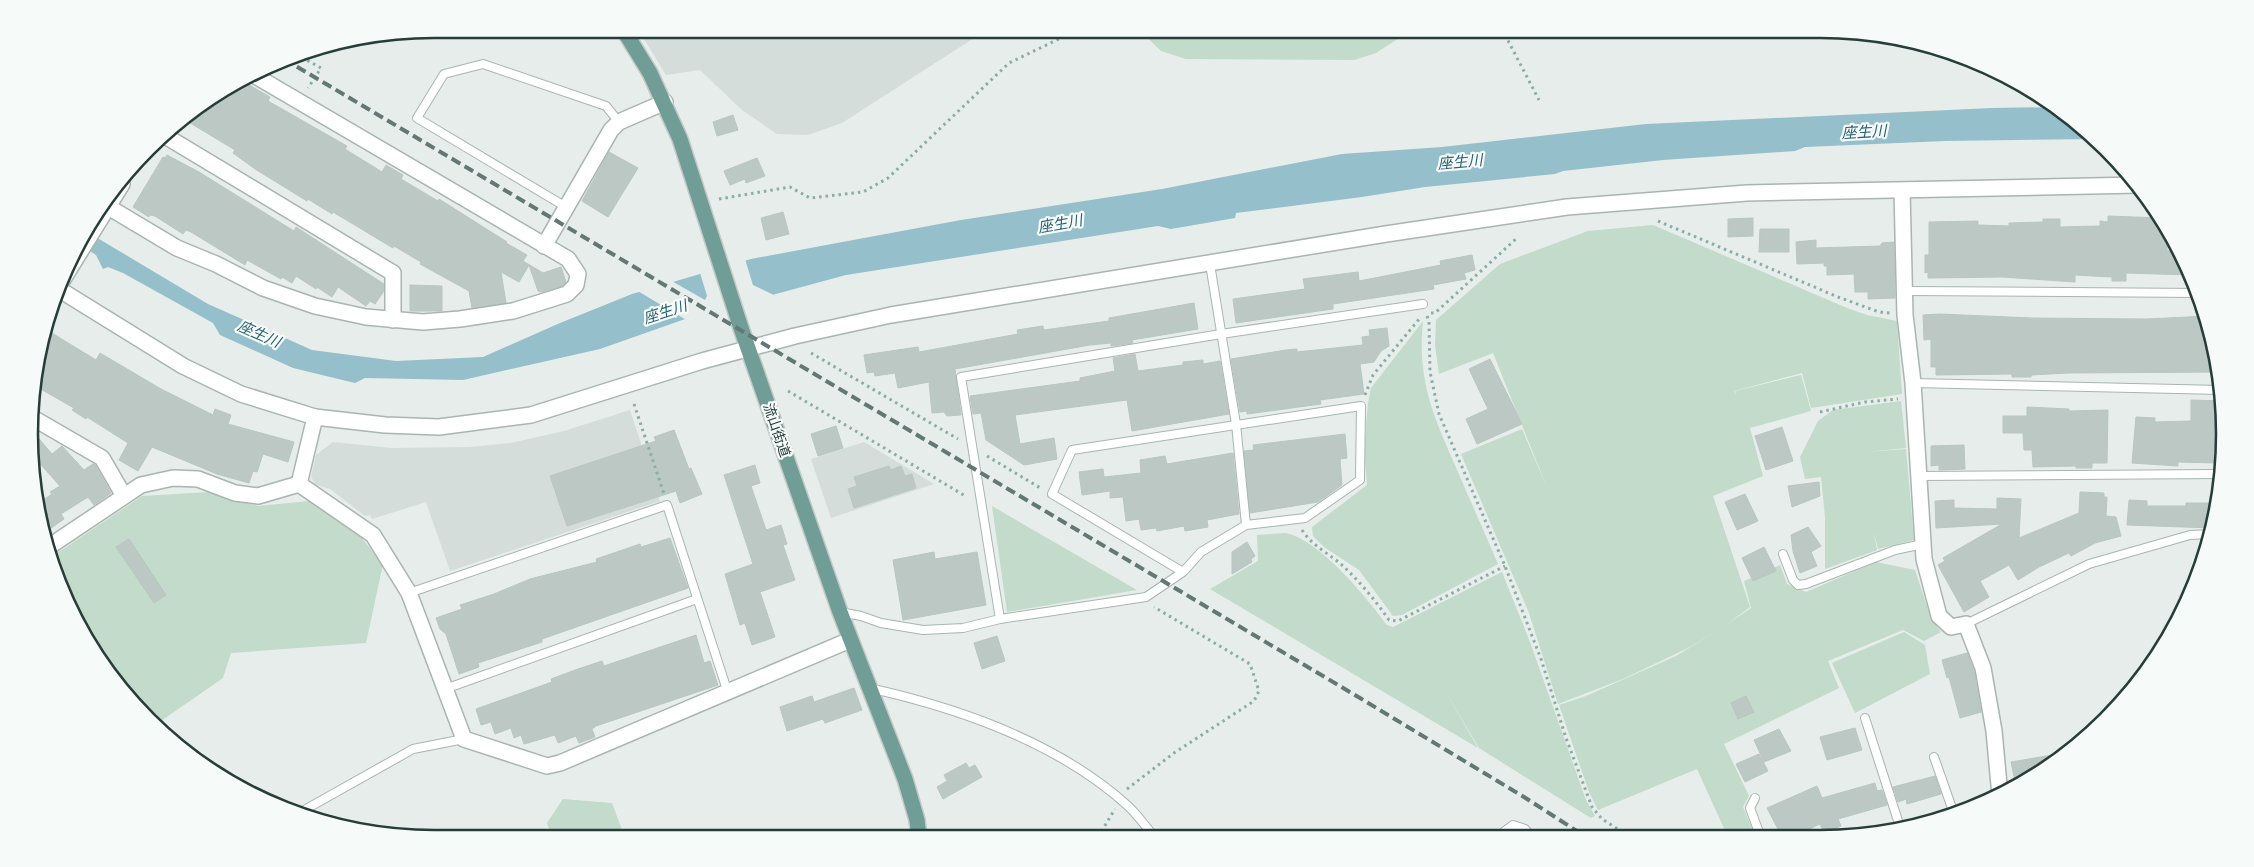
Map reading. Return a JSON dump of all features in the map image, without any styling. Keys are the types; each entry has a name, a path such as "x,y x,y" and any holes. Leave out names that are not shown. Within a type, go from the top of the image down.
{"main road":[{"name":"流山街道","path":"628,38 650,73 665,102 680,139 741,328 840,612 905,779 918,830"}],"street":[{"path":"106,211 177,248 216,264 263,288 315,306 366,317 423,322 460,320 512,311 567,294 576,285 578,274 568,259 258,78"},
{"path":"544,246 611,130 619,122 665,102"},
{"path":"169,138 393,273 393,320"},
{"path":"64,292 183,366 241,394 315,417 385,425 439,427 531,415 748,348 891,315 1386,234 1567,207 1747,193 1902,191 2128,184"},
{"path":"1902,191 1906,291 1905,315 1913,390 1924,559 1939,616 1951,627 1966,624 1983,668 1994,731 1999,787"},
{"path":"299,484 315,417"},
{"path":"38,420 102,458 124,496"},
{"path":"53,544 141,485 173,478 198,479 235,492 258,496 299,484"},
{"path":"299,484 373,535 408,593 464,739 547,766 560,763 850,640"}],"lane":[{"path":"566,207 417,118 444,74 483,64 606,106 619,122"},
{"path":"1210,264 1236,424 1246,525"},
{"path":"1906,291 2190,293"},
{"path":"1000,619 961,377 1221,334 1424,308"},
{"path":"1913,390 2214,390"},
{"path":"840,612 882,623 923,630 963,628 1000,619 1146,597 1182,572 1201,552 1246,525 1305,518 1360,480 1360,406 1072,450 1052,494 1182,572"},
{"path":"1918,476 2214,474"},
{"path":"408,593 667,504 728,693"},
{"path":"1966,624 2090,564 2190,535 2203,534"},
{"path":"1784,554 1793,580 1798,585 1806,584 1895,550 1923,544"},
{"path":"446,690 697,599"},
{"path":"868,688 920,699 985,722 1082,770 1127,805 1149,830"},
{"path":"1865,718 1898,822"},
{"path":"307,808 414,748 464,739"},
{"path":"1934,757 1951,807"},
{"path":"1755,798 1750,808 1758,830"},
{"path":"1506,830 1513,825 1526,830"}],"path":[{"path":"720,199 790,187 810,198 863,192 888,178 1009,63 1061,38"},
{"path":"1507,38 1539,100"},
{"path":"299,102 321,68 305,59"},
{"path":"1658,221 1838,297 1879,312 1905,315"},
{"path":"1424,308 1435,313 1517,238"},
{"path":"1360,406 1373,375 1424,308"},
{"path":"1424,308 1429,321 1430,372 1439,414 1505,566 1541,659 1566,738 1592,807 1602,820 1619,830"},
{"path":"811,353 1052,494"},
{"path":"1820,412 1913,390"},
{"path":"788,391 982,507"},
{"path":"634,404 667,504"},
{"path":"1295,519 1308,538 1343,566 1376,602 1389,620 1398,620 1505,566"},
{"path":"1102,830 1128,786 1174,753 1254,701 1259,691 1250,664 1153,606 1146,597"}],"shaded area":[{"path":"643,38 974,38 842,123 808,135 777,134 742,110 700,70 666,75"},
{"path":"630,410 660,501 450,571 426,502 372,519 370,515 365,516 330,489 316,485 311,477 316,455 333,442 391,448 469,447 511,443 564,431"},
{"path":"864,442 934,484 831,518 811,459"}],"green space":[{"path":"1147,38 1399,38 1376,53 1354,60 1186,59 1161,51"},
{"path":"1653,225 1847,308 1867,315 1897,321 1902,394 1811,408 1802,373 1734,391 1736,395 1735,391 1801,375 1811,411 1750,428 1763,476 1713,496 1750,607 1726,625 1751,608 1744,581 1780,565 1787,584 1806,592 1876,562 1915,570 1932,621 1941,632 1924,641 1903,630 1828,661 1839,688 1724,744 1749,796 1743,807 1753,830 1725,830 1697,769 1598,810 1589,792 1559,705 1586,696 1676,656 1722,628 1690,647 1623,679 1558,704 1529,613 1461,454 1522,429 1548,490 1493,353 1439,374 1435,346 1436,320 1500,264 1588,231"},
{"path":"1423,321 1423,363 1429,399 1442,434 1498,564 1402,615 1393,616 1359,570 1324,547 1313,536 1312,527 1367,485 1364,450 1371,388"},
{"path":"1901,401 1906,448 1866,452 1906,449 1914,540 1878,549 1874,532 1877,550 1825,569 1825,517 1821,477 1805,479 1800,457 1818,421 1833,410"},
{"path":"209,492 258,506 309,501 360,536 383,564 366,643 231,653 223,678 161,721 119,675 104,654 78,609 57,554 142,496"},
{"path":"992,506 1137,590 1007,612"},
{"path":"1286,533 1300,538 1328,558 1355,586 1387,625 1393,627 1502,572 1530,642 1586,800 1595,816 1591,818 1479,748 1444,689 1478,748 1210,589 1258,561 1257,535"},
{"path":"1904,632 1925,645 1930,674 1855,713 1832,663"},
{"path":"563,799 612,803 622,830 549,830 547,823"}],"water":[{"name":"座生川","path":"2045,107 2085,139 1945,141 1805,147 1795,151 1663,160 1563,171 1555,174 1425,187 1236,213 1235,218 1171,229 1158,226 846,275 688,318 600,349 463,380 365,378 355,383 293,368 220,335 213,323 123,273 108,267 103,269 96,255 84,247 91,234 208,304 312,350 396,361 483,357 632,294 751,259 961,220 1162,189 1342,154 1442,147 1646,124"}],"pier":[{"path":"745,259 753,285 778,297 688,321 636,290 670,280 705,300 707,296 700,273"}],"building":[{"path":"247,84 270,97 268,101 347,146 345,149 382,172 386,165 403,175 401,179 438,201 439,199 527,255 523,261 543,273 561,267 566,282 562,286 542,292 538,291 529,265 519,282 501,272 506,303 472,308 469,291 333,212 332,214 308,199 307,201 255,169 233,153 235,150 189,122 213,104"},
{"path":"733,115 738,130 717,136 713,122"},
{"path":"609,152 638,168 608,217 582,201"},
{"path":"167,155 199,172 294,231 296,227 384,284 384,291 375,304 370,301 366,306 338,287 332,297 296,276 292,283 247,260 245,265 191,232 186,230 183,234 155,216 150,215 149,217 133,207 163,157 165,158"},
{"path":"757,158 765,176 746,183 745,179 730,185 724,171"},
{"path":"783,212 789,234 766,240 761,218"},
{"path":"2108,216 2153,218 2167,243 2167,251 2172,251 2183,275 2126,273 2126,281 2112,281 2112,277 2075,275 2075,282 2002,277 1928,278 1928,272 1925,273 1925,255 1929,255 1929,222 1978,221 1978,225 2009,226 2009,223 2043,222 2043,219 2060,219 2060,227 2100,226 2100,221 2108,222"},
{"path":"1753,218 1753,236 1728,237 1728,219"},
{"path":"1760,229 1789,229 1789,252 1759,252"},
{"path":"1816,240 1816,248 1880,246 1882,243 1894,242 1895,298 1868,299 1868,292 1855,292 1854,274 1827,275 1827,266 1824,266 1824,263 1797,264 1796,242"},
{"path":"1472,255 1475,270 1464,273 1466,279 1433,285 1434,289 1333,304 1333,309 1236,323 1233,299 1305,289 1303,279 1358,272 1359,281 1441,265 1440,261"},
{"path":"410,285 442,286 442,311 410,311"},
{"path":"1194,303 1198,329 1132,340 1133,343 1111,346 1111,343 1090,345 955,369 961,415 947,416 944,412 932,413 929,382 898,388 895,373 875,376 874,372 867,373 864,355 918,347 919,352 1018,334 1017,330 1043,326 1044,330 1109,321 1109,318"},
{"path":"1923,315 2147,319 2198,316 2211,372 2068,373 2031,375 2031,377 2012,377 2012,374 1936,375 1936,367 1931,367 1931,339 1924,340"},
{"path":"1387,328 1389,346 1381,351 1374,362 1360,364 1364,394 1320,400 1321,404 1247,414 1247,411 1240,412 1231,359 1286,350 1297,349 1297,352 1363,345 1362,337 1370,336 1369,330"},
{"path":"51,332 96,360 100,353 161,389 213,415 215,409 231,415 228,424 294,442 288,462 263,454 257,472 253,471 249,483 217,474 152,447 138,471 119,460 128,443 87,417 86,419 72,410 74,408 40,389"},
{"path":"1135,354 1138,371 1183,365 1183,362 1203,360 1203,364 1220,361 1229,414 1132,431 1127,400 1015,415 1020,444 1054,438 1057,459 1024,465 986,440 981,413 973,414 970,396 1080,381 1080,378 1115,371 1113,358"},
{"path":"1490,359 1522,424 1477,444 1466,419 1488,409 1469,369"},
{"path":"2191,400 2215,401 2216,463 2178,462 2178,466 2132,463 2136,417 2155,418 2155,422 2191,421"},
{"path":"2027,407 2069,409 2069,411 2108,410 2107,463 2092,463 2092,468 2076,468 2076,466 2033,467 2032,450 2024,450 2023,433 2003,433 2003,416 2027,416"},
{"path":"836,426 843,448 818,456 811,434"},
{"path":"1782,427 1793,461 1766,470 1755,436"},
{"path":"674,430 689,469 691,468 702,494 680,503 676,491 567,526 550,476 656,441 654,437"},
{"path":"1345,434 1347,458 1340,459 1342,485 1318,502 1250,513 1244,451 1254,450 1253,445"},
{"path":"38,438 52,454 62,446 84,470 93,464 95,465 111,493 94,505 88,497 61,514 64,519 49,529 43,500 52,494 50,492 60,486 38,462"},
{"path":"1964,445 1965,469 1939,470 1939,465 1931,466 1931,446"},
{"path":"1233,453 1239,514 1207,520 1208,527 1185,531 1184,526 1157,531 1156,528 1141,530 1139,519 1126,521 1123,497 1110,498 1110,491 1082,495 1079,472 1103,469 1104,477 1141,473 1140,460 1165,456 1167,464"},
{"path":"755,465 760,483 751,486 766,530 781,525 787,544 783,545 795,580 760,592 775,637 752,645 745,623 740,625 725,574 753,564 724,475"},
{"path":"889,466 891,470 901,466 905,476 912,474 916,488 854,508 848,489 857,486 854,477"},
{"path":"1819,482 1820,496 1792,507 1788,486"},
{"path":"2080,492 2104,493 2104,497 2107,497 2106,516 2116,517 2121,536 2095,543 2071,556 2069,553 2039,567 2018,580 2009,565 1980,581 1989,597 1964,612 1938,565 1945,561 1943,558 2002,524 1936,528 1935,501 1954,500 1954,508 1997,509 1997,498 2021,499 2019,538 2079,513"},
{"path":"1745,494 1758,521 1737,530 1725,502"},
{"path":"2129,500 2147,501 2147,506 2186,506 2186,503 2210,503 2205,528 2127,525"},
{"path":"1808,527 1821,546 1811,552 1817,566 1800,573 1793,551 1791,535"},
{"path":"670,538 688,588 542,639 542,642 478,663 479,667 459,674 446,634 440,629 436,618 462,609 460,605 494,594 530,579 597,562 596,559 640,544 641,547"},
{"path":"129,539 166,595 154,603 116,547"},
{"path":"1247,542 1255,556 1251,559 1252,562 1232,574 1232,552"},
{"path":"1764,547 1776,571 1753,581 1742,558"},
{"path":"934,552 935,559 977,552 986,605 903,620 893,560"},
{"path":"696,635 704,663 710,661 718,685 596,726 592,729 595,737 579,743 576,736 558,743 555,735 524,744 521,735 514,738 511,728 495,734 491,722 481,725 476,709 552,682 551,679 578,669 602,661 604,666"},
{"path":"997,636 1005,661 982,669 974,643"},
{"path":"1967,653 1974,671 1981,712 1960,718 1949,677 1947,678 1942,660"},
{"path":"854,688 862,710 825,723 823,719 787,731 780,707 812,696 814,702"},
{"path":"1746,696 1754,712 1738,719 1731,703"},
{"path":"1855,728 1862,750 1827,760 1820,737"},
{"path":"1779,729 1791,751 1764,762 1754,740"},
{"path":"1759,754 1768,771 1745,782 1736,764"},
{"path":"2052,755 2014,779 2011,762"},
{"path":"966,763 969,768 975,765 982,777 943,799 937,787 947,781 944,775"},
{"path":"1935,776 1941,794 1907,804 1906,799 1898,802 1893,787"},
{"path":"1875,783 1877,791 1882,790 1887,805 1838,819 1841,826 1832,830 1823,830 1820,824 1807,830 1778,830 1767,808 1817,786 1822,798"}],"railway":[{"path":"293,64 1360,698 1575,830"}]}
